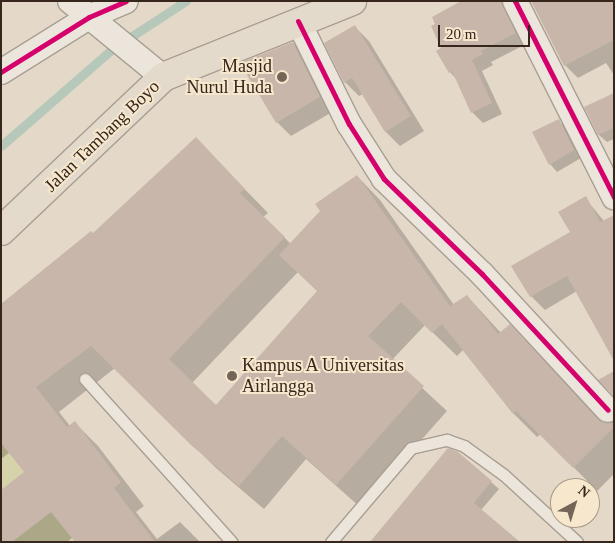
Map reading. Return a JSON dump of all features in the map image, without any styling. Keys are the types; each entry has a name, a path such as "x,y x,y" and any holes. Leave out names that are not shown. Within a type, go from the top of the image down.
{"main road":[{"name":"Jalan Tambang Boyo","path":"1,231 164,77 298,21 352,1"}],"street":[{"path":"70,1 164,77"},
{"path":"1,72 96,22 126,1"},
{"path":"516,1 614,197"},
{"path":"298,21 349,124 379,173 482,274 608,410"}],"lane":[{"path":"85,379 232,542"},
{"path":"331,542 411,448 448,440 464,446 504,475 576,542"}],"shaded area":[{"path":"1,443 24,472 1,490"},
{"path":"51,512 75,542 12,542"}],"building":[{"path":"461,1 501,1 516,33 481,51 483,54 472,60 492,103 471,113 452,71 449,73 436,51 441,48 431,26 435,24 432,17"},
{"path":"531,1 614,1 614,40 564,66"},
{"path":"355,25 411,116 385,132 352,78 344,83 324,43"},
{"name":"Masjid Nurul Huda","path":"293,42 320,97 276,123 240,63"},
{"path":"614,93 614,128 598,135 584,107"},
{"path":"559,119 574,150 549,165 532,132"},
{"path":"196,137 245,189 240,193 285,237 169,359 216,405 317,291 279,255 320,211 315,204 357,175 450,306 467,295 498,334 510,324 598,419 604,423 614,422 614,427 573,468 516,411 513,414 442,324 432,333 401,302 368,336 424,386 336,485 282,436 239,486 191,445 91,346 36,387 67,427 75,421 121,482 114,488 155,542 75,542 51,512 12,542 1,542 1,490 24,472 1,443 1,304 91,231 93,233"},
{"path":"586,196 600,222 614,215 614,361 567,276 530,297 511,266 570,232 558,212"},
{"path":"614,371 614,396 598,380"},
{"path":"448,448 458,452 492,481 474,503 520,542 370,542"}],"waterway":[{"path":"1,146 112,49 186,1"}],"cycle path":[{"path":"1,72 89,17 126,1"},
{"path":"515,1 614,197"},
{"path":"298,21 349,124 384,179 482,274 608,410"}],"place":[{"name":"Masjid Nurul Huda","path":"282,77"},
{"name":"Kampus A Universitas Airlangga","path":"232,376"}]}
